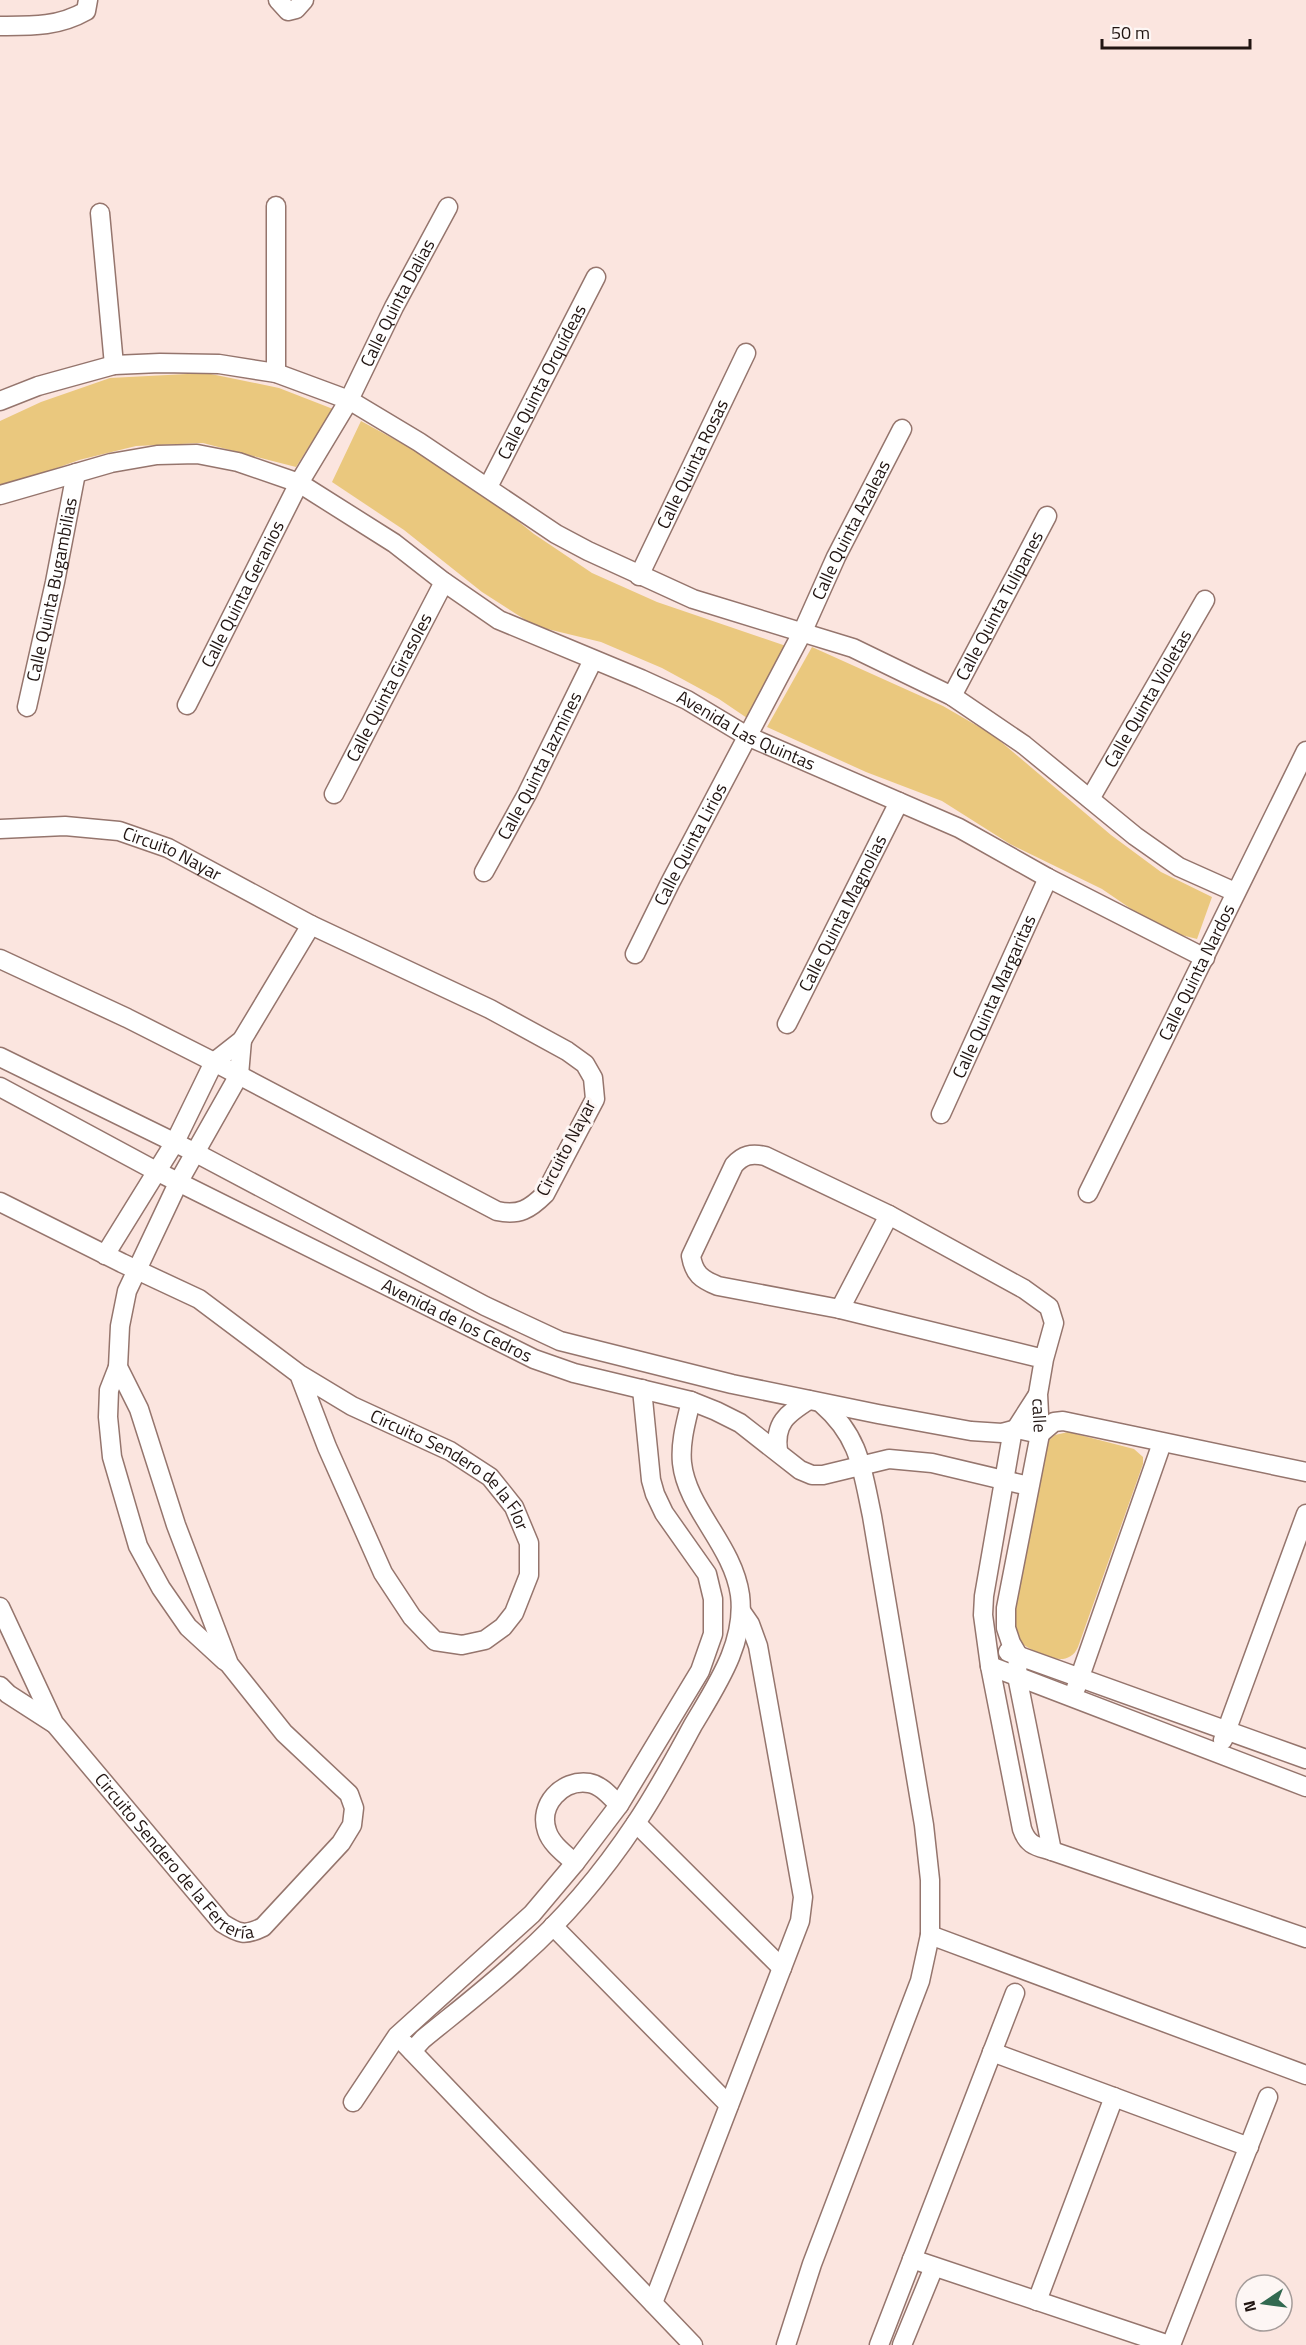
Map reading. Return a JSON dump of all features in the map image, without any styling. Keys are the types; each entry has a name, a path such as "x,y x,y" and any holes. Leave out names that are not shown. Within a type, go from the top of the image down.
{"street":[{"path":"0,26 49,26 71,20 86,11 88,0"},
{"path":"278,0 288,11 296,9 304,0"},
{"path":"276,206 276,373"},
{"name":"Calle Quinta Dalias","path":"299,483 349,400 394,307 448,207"},
{"path":"100,213 114,365"},
{"name":"Calle Quinta Orquídeas","path":"488,487 596,277"},
{"name":"Calle Quinta Rosas","path":"639,576 746,353"},
{"path":"0,401 38,386 114,365 219,364 276,373 349,400 488,487 556,534 639,576 693,599 853,648 952,696 1024,745 1135,836 1179,867 1235,892"},
{"name":"Calle Quinta Azaleas","path":"747,736 802,633 836,556 902,429"},
{"name":"Avenida Las Quintas","path":"0,495 111,463 157,454 197,454 238,462 299,483 394,543 444,582 499,620 687,700 747,736 959,828 1048,878 1205,958"},
{"name":"Calle Quinta Bugambilias","path":"27,707 76,473"},
{"name":"Calle Quinta Geranios","path":"187,705 299,483"},
{"name":"Calle Quinta Tulipanes","path":"952,696 1047,516"},
{"name":"Calle Quinta Girasoles","path":"334,794 444,582"},
{"name":"Calle Quinta Violetas","path":"1090,799 1205,600"},
{"name":"Calle Quinta Jazmines","path":"484,872 527,794 593,660"},
{"name":"Calle Quinta Lirios","path":"635,954 747,736"},
{"name":"Calle Quinta Nardos","path":"1088,1193 1306,752"},
{"name":"Calle Quinta Magnolias","path":"787,1024 899,802"},
{"name":"Circuito Nayar","path":"0,829 65,826 118,831 168,848 311,925 490,1009 567,1051 585,1064 594,1078 595,1099 545,1194 533,1206 522,1212 497,1211 214,1062 127,1018 0,959"},
{"name":"Calle Quinta Margaritas","path":"941,1114 1048,878"},
{"path":"105,1255 174,1142 214,1062 242,1040 311,925"},
{"path":"239,1075 242,1040"},
{"name":"Avenida de los Cedros","path":"0,1058 196,1153 524,1326 560,1341 815,1401 971,1431 1002,1432 1017,1429 1040,1434"},
{"name":"Circuito Sendero de la Ferrería","path":"0,1607 54,1723 217,1917 234,1931 249,1934 262,1927 341,1843 352,1825 354,1808 349,1794 284,1732 229,1664 188,1627 161,1588 138,1546 112,1457 108,1417 110,1390 118,1367 120,1326 127,1291 179,1181 239,1075"},
{"name":"Avenida de los Cedros","path":"0,1087 156,1171 534,1359 574,1373 691,1401 716,1411 740,1423 778,1451 785,1461 800,1470 823,1475 889,1459 932,1463 1029,1486"},
{"path":"1038,1394 1044,1359 1054,1323 1049,1307 1024,1289 889,1215 765,1156 756,1154 742,1156 734,1165 691,1256 693,1267 700,1278 718,1286 840,1310 1044,1359"},
{"name":"Circuito Sendero de la Flor","path":"0,1202 199,1299 299,1374 352,1406 450,1450 490,1477 514,1507 529,1543 529,1575 514,1613 503,1627 485,1640 462,1645 435,1641 412,1617 383,1573 327,1447 299,1374"},
{"path":"840,1310 889,1215"},
{"name":"Circuito Sendero de la Ferrería","path":"118,1367 139,1409 176,1525 229,1664"},
{"path":"663,1394 669,1368"},
{"path":"353,2102 397,2036 532,1914 575,1863 619,1805 700,1671 713,1634 713,1599 707,1574 664,1513 655,1494 651,1480 642,1389"},
{"name":"calle","path":"1038,1394 1013,1431 984,1596 983,1615 990,1666 1018,1810 1026,1839 1032,1844 1306,1938"},
{"name":"calle","path":"1038,1394 1040,1434 1006,1608 1006,1629 1018,1655 1017,1676 1052,1851"},
{"path":"412,2052 423,2038 521,1957 553,1926 593,1880 636,1823 722,1676 738,1635 741,1611 740,1594 732,1562 692,1495 682,1466 681,1442 691,1401"},
{"path":"778,1451 776,1439 785,1417 815,1401 840,1419 861,1465 872,1516 924,1825 930,1880 930,1935 920,1981 812,2264 786,2345"},
{"path":"1040,1434 1054,1422 1063,1421 1306,1472"},
{"path":"1072,1698 1162,1443"},
{"path":"664,1513 692,1495"},
{"path":"1218,1754 1306,1514"},
{"path":"653,2303 800,1921 803,1897 758,1646 750,1624 741,1611"},
{"path":"986,1643 1306,1759"},
{"path":"990,1666 1306,1787"},
{"name":"Circuito Sendero de la Ferrería","path":"0,1686 8,1694 54,1723"},
{"path":"575,1863 555,1844 547,1831 545,1815 550,1801 560,1789 574,1783 590,1783 604,1790 619,1805"},
{"path":"636,1823 782,1968"},
{"path":"553,1926 729,2105"},
{"path":"930,1935 1306,2075"},
{"path":"879,2345 1015,1993"},
{"path":"397,2036 693,2345"},
{"path":"992,2052 1249,2146"},
{"path":"1037,2301 1114,2097"},
{"path":"912,2259 1170,2345 1268,2097"},
{"path":"902,2345 934,2266"}],"shaded area":[{"path":"206,373 279,388 333,409 296,467 203,443 136,446 79,460 21,481 0,486 0,421 41,402 110,378"},
{"path":"361,421 414,450 484,494 534,534 592,573 657,602 789,647 747,718 719,699 662,668 601,642 535,626 482,592 404,530 332,482"},
{"path":"812,647 943,706 993,735 1111,835 1161,872 1212,897 1197,939 1162,930 1102,889 1010,844 942,801 866,772 767,727"},
{"path":"1068,1432 1134,1449 1143,1457 1143,1464 1078,1647 1073,1654 1059,1659 1042,1655 1019,1642 1011,1618 1047,1442 1055,1435"}]}
